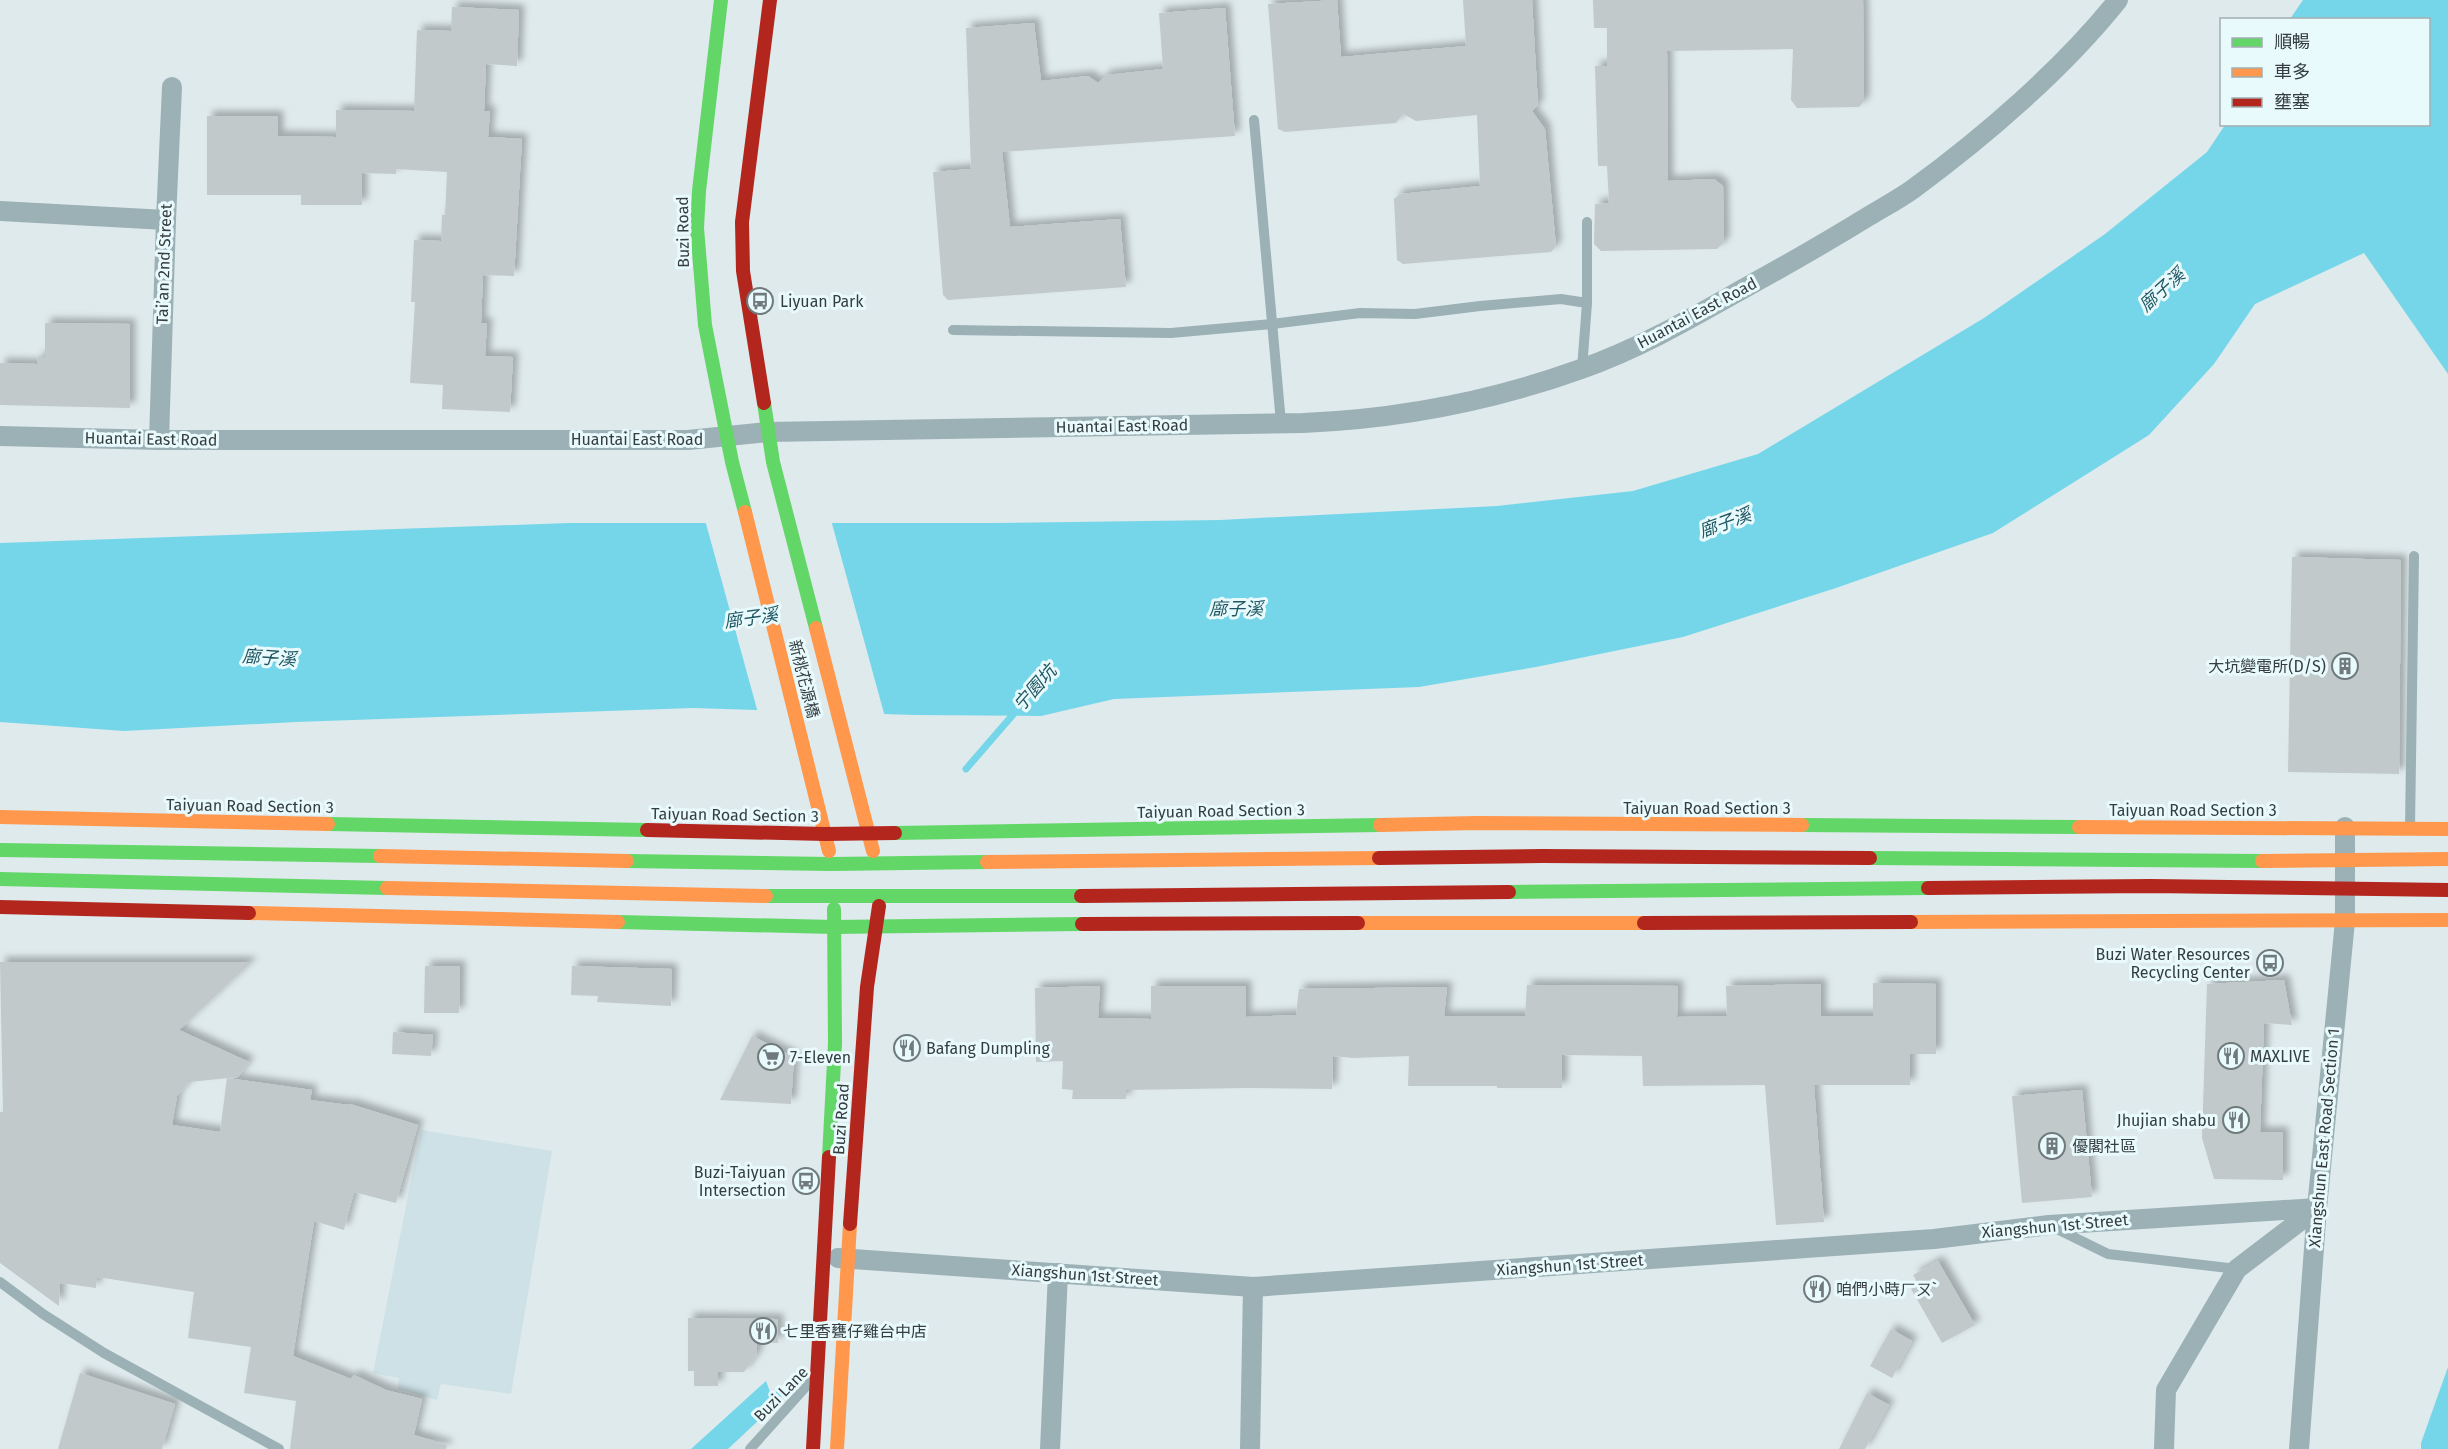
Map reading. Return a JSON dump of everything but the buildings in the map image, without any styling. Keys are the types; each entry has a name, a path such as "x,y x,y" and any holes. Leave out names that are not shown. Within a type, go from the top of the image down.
{"main road":[{"name":"Buzi Road","path":"722,0 699,192 697,228 705,325 732,462"},
{"path":"768,432 743,271 742,222 771,0"},
{"name":"新桃花源橋","path":"768,432 773,462 859,794"},
{"name":"新桃花源橋","path":"732,462 818,800"},
{"name":"Buzi Road","path":"813,1449 829,1374 848,1258 867,987 878,925 877,880 870,834 859,794"},
{"name":"Buzi Road","path":"818,800 832,881 834,927 835,1043 823,1257 829,1374 837,1449"},
{"name":"Taiyuan Road Section 3","path":"0,817 825,834 1477,823 2445,828"},
{"path":"0,850 832,881 2150,886 2443,890"},
{"path":"0,879 832,881 1542,856 2346,862 2444,859"},
{"path":"0,907 834,927 878,925 2448,921"}],"street":[{"name":"Huantai East Road","path":"0,436 159,440 688,440 768,432 1344,421 1383,417 1503,393 1582,369 1658,337 1828,242 1912,190 2015,105 2077,47 2118,0"},
{"name":"Tai’an 2nd Street","path":"159,440 172,87"},
{"path":"0,211 166,220"},
{"name":"Xiangshun East Road Section 1","path":"2299,1449 2317,1208 2345,921 2345,827"},
{"path":"2164,1449 2166,1390 2237,1269 2317,1208"},
{"name":"Xiangshun 1st Street","path":"823,1257 1253,1287 1934,1239 2049,1224 2317,1208"},
{"path":"1050,1449 1058,1273"},
{"path":"1250,1449 1253,1287"}],"lane":[{"path":"1254,120 1281,423"},
{"path":"1582,369 1587,303 1587,222"},
{"path":"953,330 1140,334 1272,324 1360,313 1415,314 1561,299 1587,303"},
{"path":"2410,828 2414,556"},
{"path":"2049,1224 2108,1254 2237,1269"},
{"path":"0,1282 43,1314 104,1353 279,1449"},
{"name":"Buzi Lane","path":"750,1449 829,1374"}],"shaded area":[{"path":"421,1130 552,1151 511,1394 441,1384 437,1400 398,1389 399,1378 373,1373"}],"water":[{"name":"廍子溪","path":"2303,0 2448,0 2448,374 2364,253 2255,304 2214,364 2149,435 1993,533 1836,588 1683,637 1536,667 1419,687 1114,699 1041,716 915,715 693,708 296,722 124,731 0,722 0,543 569,523 994,523 1220,520 1497,506 1633,491 1758,454 1984,318 2105,234 2207,152 2224,126 2430,126 2430,18 2291,18"},
{"path":"2448,1367 2448,1449 2421,1449 2421,1443"},
{"path":"766,1381 775,1405 728,1449 691,1449"}],"pier":[{"path":"705,520 831,520 885,717 758,713"}],"waterway":[{"name":"宁園坑","path":"966,769 1017,710"},
{"name":"宁園坑","path":"767,1403 780,1393"}],"traffic: fast":[{"path":"721,0 699,191 697,228 705,325 732,462 745,512"},
{"path":"764,403 773,462 816,628"},
{"path":"328,824 647,830"},
{"path":"895,833 1380,825"},
{"path":"1802,825 2079,827"},
{"path":"0,850 380,856"},
{"path":"1870,858 2262,861"},
{"path":"627,861 831,864 987,862"},
{"path":"0,879 387,888"},
{"path":"1509,892 1928,888"},
{"path":"766,896 1081,896"},
{"path":"829,1157 835,1043 834,909"},
{"path":"618,922 834,927 1082,924"}],"traffic: slow":[{"path":"745,512 829,851"},
{"path":"816,628 873,851"},
{"path":"0,817 328,824"},
{"path":"1380,825 1477,823 1802,825"},
{"path":"2079,827 2448,829"},
{"path":"380,856 627,861"},
{"path":"987,862 1379,858"},
{"path":"2262,861 2448,859"},
{"path":"387,888 766,896"},
{"path":"249,913 618,922"},
{"path":"1911,922 2448,920"},
{"path":"1358,923 1644,923"},
{"path":"837,1449 850,1224"}],"traffic: jam":[{"path":"764,403 743,271 742,222 770,0"},
{"path":"647,830 825,834 895,833"},
{"path":"1379,858 1542,856 1870,858"},
{"path":"1928,888 2150,886 2448,890"},
{"path":"1081,896 1509,892"},
{"path":"850,1224 867,987 879,906"},
{"path":"0,907 249,913"},
{"path":"1644,923 1911,922"},
{"path":"1082,924 1358,923"},
{"path":"813,1449 829,1157"}],"place":[{"name":"Liyuan Park","path":"760,301"},
{"name":"大坑變電所(D/S)","path":"2345,666"},
{"name":"Buzi Water Resources Recycling Center","path":"2270,963"},
{"name":"Bafang Dumpling","path":"907,1048"},
{"name":"MAXLIVE","path":"2231,1056"},
{"name":"7-Eleven","path":"771,1057"},
{"name":"Jhujian shabu","path":"2236,1120"},
{"name":"優閣社區","path":"2052,1146"},
{"name":"Buzi-Taiyuan Intersection","path":"806,1181"},
{"name":"咱們小時ㄏㄡˋ","path":"1817,1289"},
{"name":"七里香甕仔雞台中店","path":"763,1331"}]}
